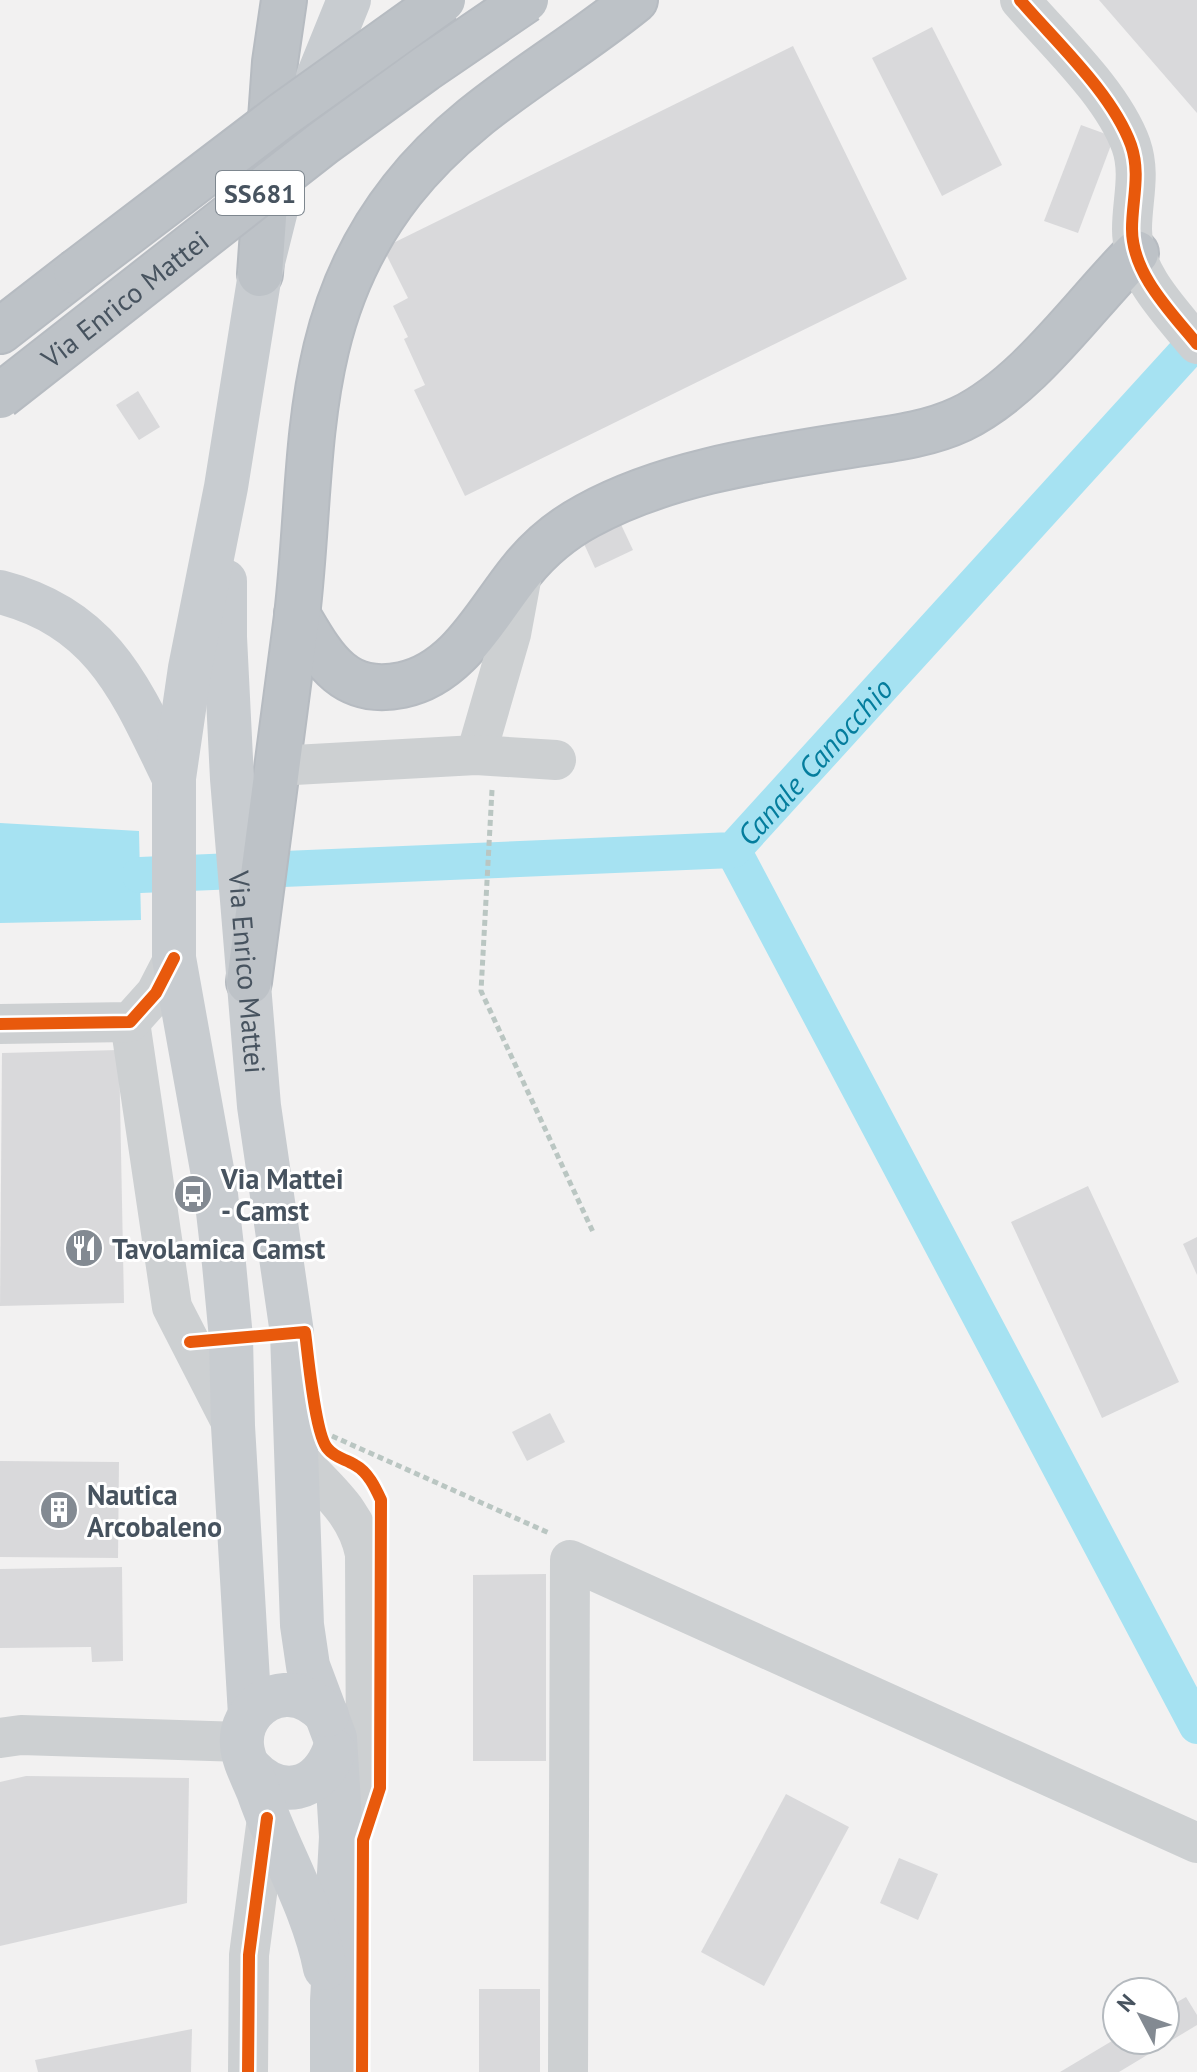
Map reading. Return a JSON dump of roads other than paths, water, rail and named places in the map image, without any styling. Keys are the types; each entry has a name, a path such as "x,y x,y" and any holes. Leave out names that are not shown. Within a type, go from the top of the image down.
{"highway":[{"path":"260,274 275,62 284,0"},
{"name":"Via Enrico Mattei","path":"0,331 281,116 443,0"},
{"name":"Via Enrico Mattei","path":"0,396 323,143 526,0"},
{"path":"249,982 261,775 297,614 312,417 326,340 352,269 384,214 420,169 472,118 635,0"},
{"path":"297,614 335,672 364,685 403,685 433,672 468,642 523,569 563,532 589,515 655,488 751,461 924,432 961,418 991,401 1024,373 1136,253"}],"main road":[{"name":"Via Enrico Mattei","path":"332,2001 320,1944 267,1818 247,1742 231,1338 215,1186 174,958 174,778 196,631 226,487 260,274 286,170 314,85 349,0"},
{"name":"Via Enrico Mattei","path":"226,487 225,637 261,775"},
{"path":"0,592 59,615 104,653 129,688 174,778"},
{"name":"Via Enrico Mattei","path":"249,982 259,1106 292,1333 314,1444 302,1625 308,1666 330,1733 341,1837 332,2001 332,2072"},
{"path":"283,1695 308,1699 330,1733 321,1775 297,1787 284,1788 270,1784 247,1742 259,1705 283,1695"}],"street":[{"path":"1020,0 1108,102 1124,130 1135,157 1137,183 1132,232 1136,253 1147,278 1197,344"},
{"path":"476,755 511,634 523,569"},
{"path":"261,775 476,755 556,760"},
{"name":"Via Enrico Mattei","path":"130,1022 156,993 174,958"},
{"path":"0,1024 130,1022 172,1307 233,1426"},
{"name":"Via Enrico Mattei","path":"314,1444 361,1533 365,1554 366,1779 341,1837"},
{"path":"568,2072 570,1560 1190,1840"},
{"path":"0,1738 21,1735 247,1742"},
{"name":"Via Enrico Mattei","path":"248,2072 249,1955 267,1818"}],"water":[{"path":"0,823 139,831 141,920 0,923"}],"waterway":[{"name":"Canale Canocchio","path":"140,875 733,850 1197,340"},
{"path":"733,850 1197,1726"}],"place":[{"name":"Via Mattei - Camst","path":"193,1194"},
{"name":"Tavolamica Camst","path":"84,1248"},
{"name":"Nautica Arcobaleno","path":"59,1510"}]}
